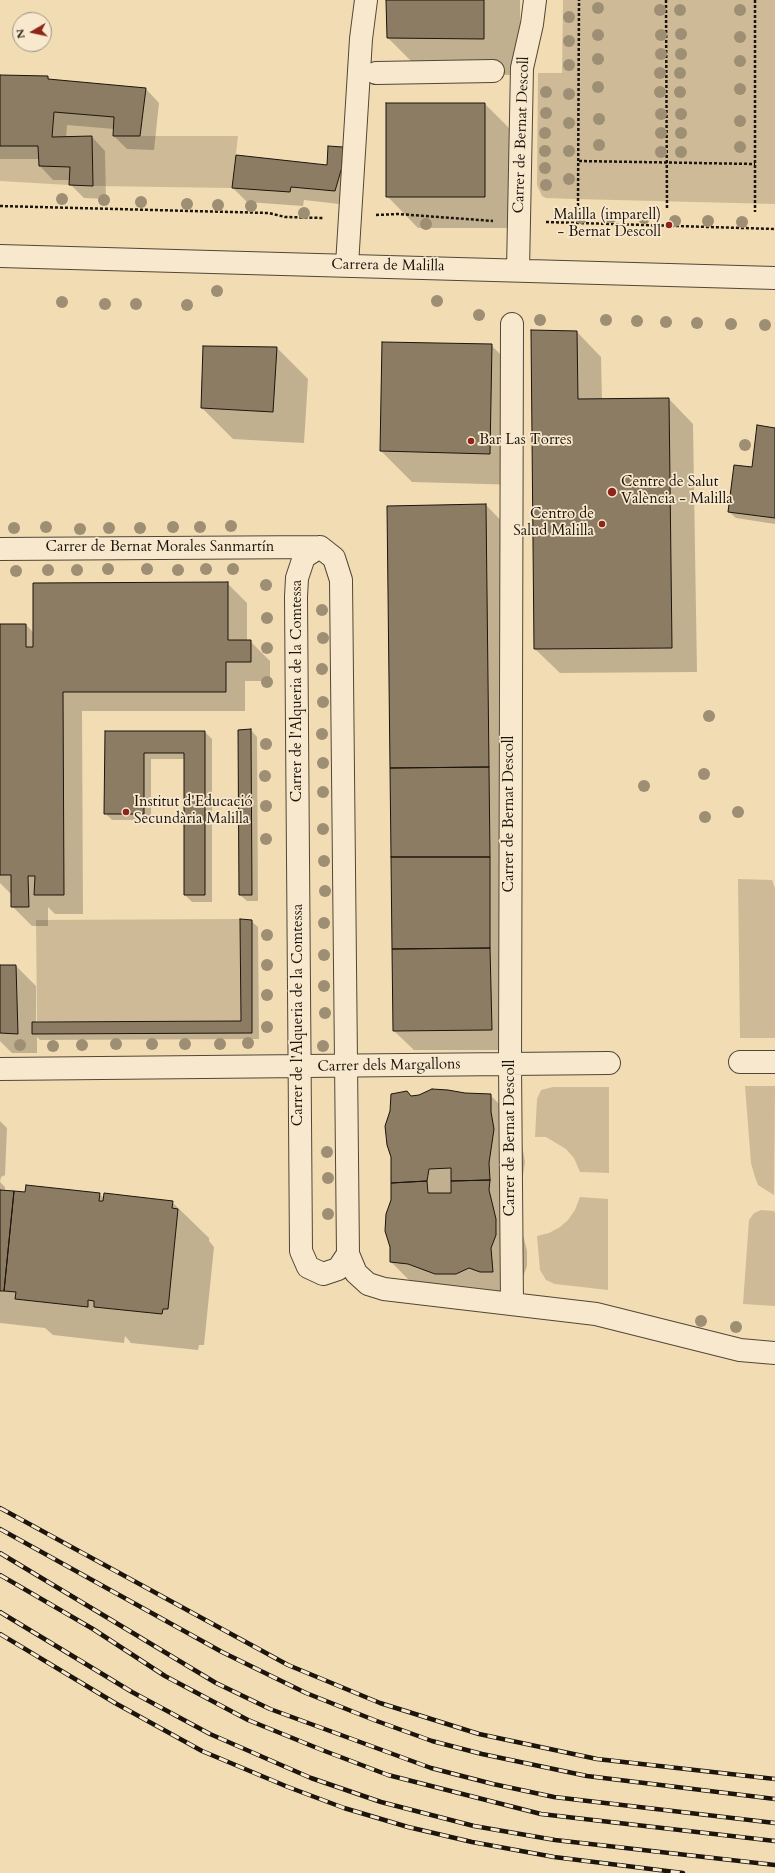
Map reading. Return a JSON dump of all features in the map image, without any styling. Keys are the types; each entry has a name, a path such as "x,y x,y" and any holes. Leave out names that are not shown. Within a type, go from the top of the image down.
{"street":[{"path":"347,266 367,76 361,39 366,0"},
{"name":"Carrer de Bernat Descoll","path":"518,270 522,68 532,24 535,0"},
{"path":"367,76 493,71"},
{"name":"Carrera de Malilla","path":"0,256 775,278"},
{"name":"Carrer de Bernat Descoll","path":"512,324 510,1064 512,1304"},
{"path":"320,547 334,558 342,580 348,1254 356,1272 368,1284 384,1289 596,1314 740,1350 775,1353"},
{"name":"Carrer de Bernat Morales Sanmartín","path":"0,549 320,547"},
{"name":"Carrer de l'Alqueria de la Comtessa","path":"320,547 304,557 297,578 300,1251 308,1267 323,1274 338,1269 348,1254"},
{"path":"740,1062 775,1062"},
{"name":"Carrer dels Margallons","path":"0,1069 346,1067 609,1063"}],"path":[{"path":"578,206 579,0"},
{"path":"666,0 667,209"},
{"path":"755,0 755,212"},
{"path":"579,161 755,164"},
{"path":"0,206 261,213 292,217 327,218"},
{"path":"371,216 398,214 495,221"},
{"path":"538,222 775,229"}],"shaded area":[{"path":"563,0 775,0 775,204 575,199 546,198 542,196 537,185 538,73 562,73"},
{"path":"54,112 114,117 113,136 238,136 232,188 93,186 92,136 52,137"},
{"path":"0,146 38,146 39,166 70,167 69,185 0,181"},
{"path":"738,879 772,880 775,888 775,1038 740,1038"},
{"path":"240,919 241,1021 37,1021 36,920"},
{"path":"745,1086 775,1086 774,1195 758,1185 751,1163"},
{"path":"553,1087 609,1087 609,1173 580,1172 574,1158 566,1149 546,1137 535,1137 537,1099 541,1090"},
{"path":"580,1197 608,1199 608,1290 555,1284 546,1280 540,1270 537,1236 549,1233 560,1227 568,1220 575,1210"},
{"path":"761,1210 774,1211 775,1213 775,1306 743,1304 749,1220 754,1213"}],"building":[{"path":"386,0 484,0 484,39 387,38"},
{"path":"0,75 48,76 48,79 146,88 140,136 113,136 114,117 54,112 52,137 92,136 93,186 69,185 70,167 39,166 38,146 0,146"},
{"path":"386,103 485,103 485,197 386,197"},
{"path":"328,146 343,147 342,167 335,191 291,187 290,192 232,188 236,155 327,165"},
{"name":"Centre de Salut València - Malilla","path":"531,330 577,331 578,399 669,398 672,648 534,649"},
{"path":"382,342 492,344 490,454 380,451"},
{"path":"203,346 277,347 273,412 201,408"},
{"path":"757,425 775,428 775,518 728,512 734,465 752,467"},
{"path":"486,504 489,767 390,768 387,506"},
{"path":"228,582 228,640 251,640 251,662 226,662 226,692 63,692 64,895 34,895 35,876 28,876 29,907 11,907 11,875 0,875 0,624 26,624 26,647 33,647 33,583"},
{"path":"251,729 252,895 239,895 238,730"},
{"path":"105,731 205,731 205,895 184,895 184,753 144,753 144,814 104,814"},
{"path":"489,767 490,857 391,857 390,768"},
{"path":"391,857 490,857 490,948 392,949"},
{"path":"240,919 252,920 252,1033 32,1034 32,1022 241,1021"},
{"path":"490,948 492,1030 393,1031 392,949"},
{"path":"0,965 16,965 18,1034 0,1033"},
{"path":"432,1089 491,1094 491,1112 494,1129 489,1163 490,1180 451,1181 451,1168 429,1169 427,1181 391,1183 391,1157 387,1145 385,1126 390,1111 391,1094 407,1091 411,1096 419,1095"},
{"path":"490,1180 489,1190 496,1219 496,1235 491,1248 493,1272 480,1272 469,1268 456,1274 435,1274 408,1264 390,1262 390,1247 385,1231 386,1214 391,1200 391,1183 427,1181 428,1193 451,1193 451,1181"},
{"path":"26,1185 100,1193 99,1201 103,1201 104,1193 173,1201 172,1208 178,1209 168,1309 163,1309 162,1314 94,1307 94,1301 88,1300 88,1307 15,1299 16,1292 4,1291 14,1191 25,1192"},
{"path":"0,1190 14,1191 4,1291 0,1291"}],"railway":[{"path":"0,1508 288,1665 380,1703 479,1734 597,1759 775,1779"},
{"path":"0,1529 222,1652 306,1693 432,1741 482,1754 587,1776 775,1799"},
{"path":"0,1553 216,1683 270,1709 431,1768 493,1784 554,1797 775,1823"},
{"path":"0,1575 93,1629 165,1676 248,1720 388,1775 541,1814 775,1841"},
{"path":"0,1612 132,1692 210,1734 311,1778 381,1802 474,1826 555,1840 775,1865"},
{"path":"0,1634 115,1703 202,1751 288,1787 344,1808 408,1827 472,1842 554,1857 683,1873"}],"place":[{"name":"Malilla (imparell) - Bernat Descoll","path":"669,225"},
{"name":"Bar Las Torres","path":"471,441"},
{"name":"Centre de Salut València - Malilla","path":"612,492"},
{"name":"Centro de Salud Malilla","path":"602,524"},
{"name":"Institut d'Educació Secundària Malilla","path":"126,812"}]}
